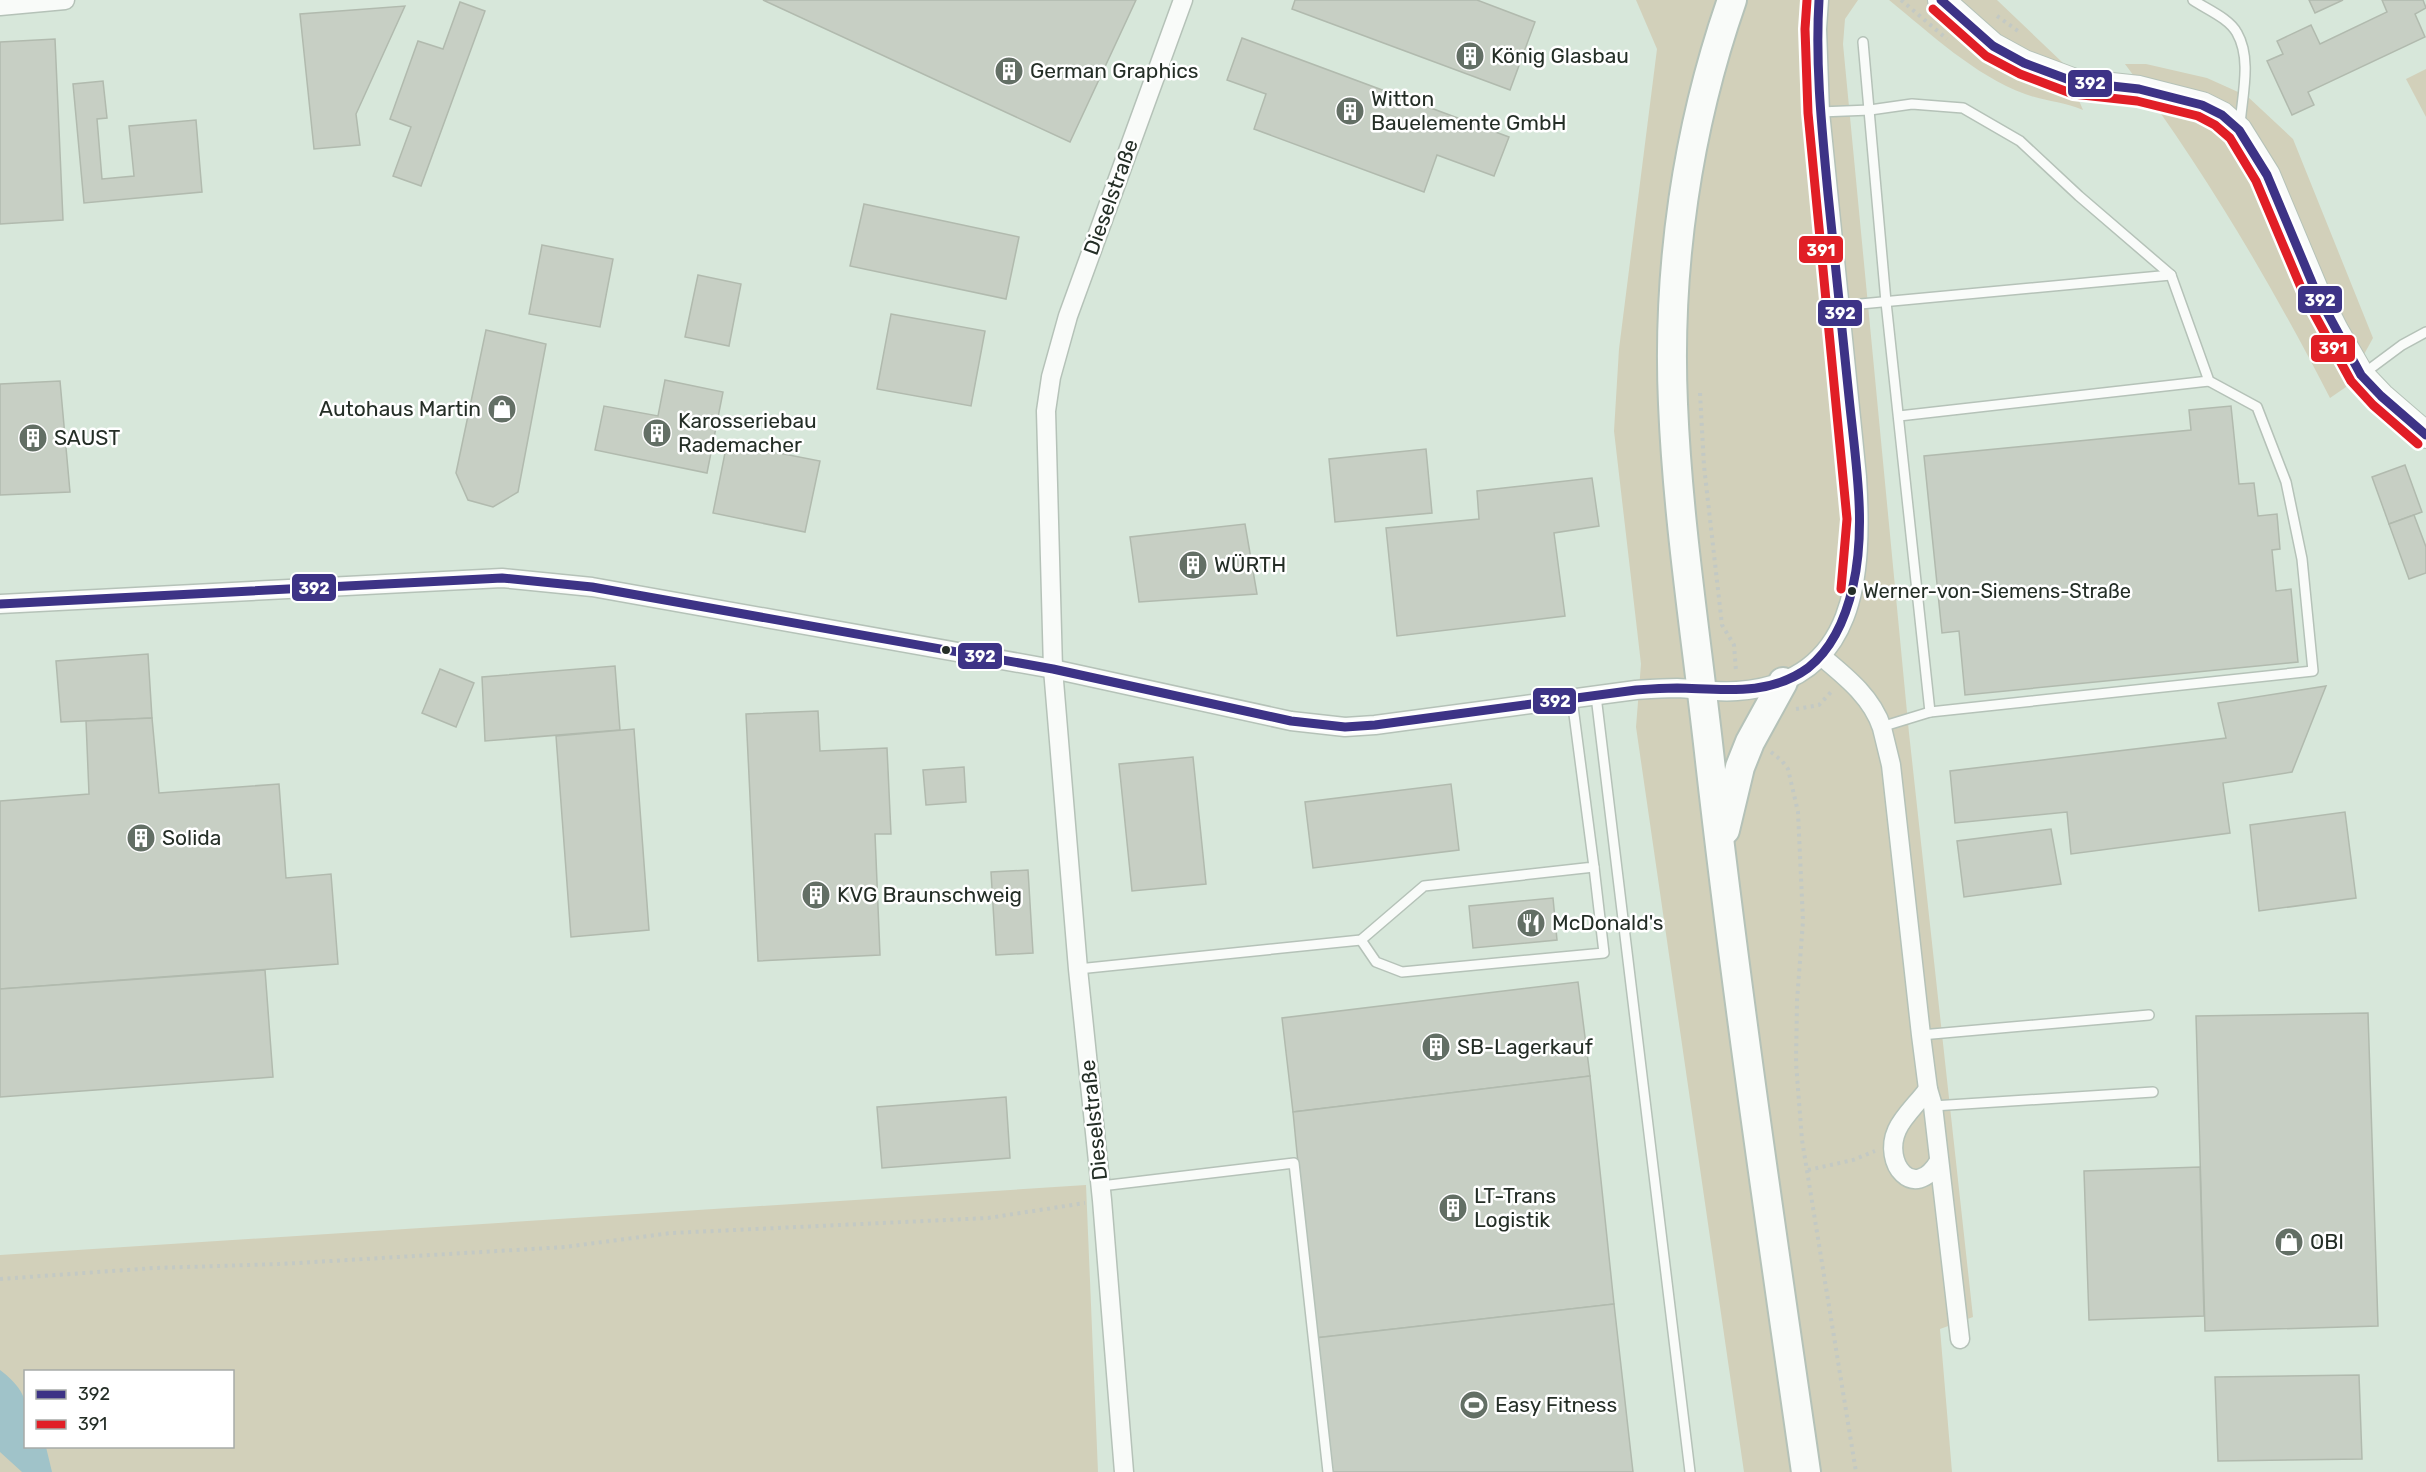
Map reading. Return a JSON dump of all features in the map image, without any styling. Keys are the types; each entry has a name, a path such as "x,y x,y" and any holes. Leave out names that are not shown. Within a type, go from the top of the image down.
{"main road":[{"path":"1732,0 1707,83 1691,150 1675,285 1673,402 1677,466 1720,850 1738,994 1806,1472"},
{"path":"1941,0 1993,46 2024,63 2075,82 2139,88 2202,105 2222,116 2239,130 2267,175 2316,292 2361,375 2381,396 2426,435"},
{"path":"1720,850 1740,767 1751,738 1783,682"}],"street":[{"path":"0,6 65,0"},
{"name":"Dieselstraße","path":"1124,1472 1102,1193 1078,969 1053,669 1046,411 1051,377 1068,316 1183,0"},
{"path":"0,604 502,578 592,587 1053,669 1292,721 1345,727 1657,688 1738,692 1783,682 1798,674 1821,656 1842,627 1853,590 1858,550 1857,477 1820,112 1816,29 1819,0"},
{"path":"1821,656 1846,676 1865,697 1881,727 1890,765 1921,1035 1931,1098 1960,1339"},
{"path":"1931,1098 1897,1130 1894,1146 1896,1168 1907,1178 1920,1179 1931,1173 1939,1161"}],"lane":[{"path":"2193,0 2224,20 2237,32 2245,67 2239,130"},
{"path":"1863,42 1886,302 1930,711"},
{"path":"1820,112 1869,110 1912,104 1963,108 2020,141 2079,196 2171,275 2209,381"},
{"path":"1839,306 2171,275"},
{"path":"2361,375 2402,345 2426,332"},
{"path":"1881,727 1930,711 2313,671 2302,559 2286,482 2257,407 2209,381 1899,416"},
{"path":"1596,696 1690,1472"},
{"path":"1361,940 1376,962 1402,972 1604,953 1572,699"},
{"path":"1078,969 1361,940 1424,886 1594,867"},
{"path":"1921,1035 2149,1015"},
{"path":"1931,1098 2153,1092"},
{"path":"1102,1193 1294,1163 1328,1472"}],"path":[{"path":"1699,384 1704,466 1722,626 1734,645 1738,692"},
{"path":"1788,715 1797,708 1819,705 1846,676"},
{"path":"1751,738 1782,760 1788,769 1798,812 1803,921 1797,1001 1796,1063 1802,1140 1856,1472"},
{"path":"1808,1170 1853,1160 1873,1152 1897,1130"},
{"path":"0,1279 154,1268 281,1264 565,1247 672,1233 988,1218 1102,1193"}],"shaded area":[{"path":"1636,0 1858,0 1845,19 1843,44 1909,733 1973,1317 1940,1329 1952,1472 1744,1472 1636,727 1641,664 1614,431 1619,349 1657,49"},
{"path":"1889,0 1997,0 2063,63 2083,110 2025,94 1988,76 1954,53"},
{"path":"2125,64 2146,64 2207,78 2247,96 2293,139 2373,338 2346,387 2330,398 2235,227 2182,145"},
{"path":"2426,69 2426,117 2406,79"},
{"path":"1086,1185 1098,1472 0,1472 0,1255"}],"water":[{"path":"0,1370 11,1379 23,1395 24,1448 46,1448 52,1472 22,1472 0,1452"}],"building":[{"name":"German Graphics","path":"763,0 1136,0 1070,142"},
{"name":"König Glasbau","path":"1295,0 1477,0 1535,22 1510,90 1292,9"},
{"path":"2309,0 2343,0 2315,13"},
{"path":"2382,0 2423,0 2426,8 2415,14 2425,37 2308,92 2314,105 2292,115 2267,61 2283,54 2277,41 2311,25 2320,44 2387,12"},
{"path":"460,2 485,11 421,186 393,176 411,127 390,119 418,41 443,49"},
{"path":"405,6 356,114 360,145 314,149 300,14"},
{"name":"Witton Bauelemente GmbH","path":"1242,38 1509,137 1494,176 1437,155 1424,192 1254,129 1266,94 1227,80"},
{"path":"55,39 63,220 0,224 0,42"},
{"path":"103,81 107,118 97,119 102,179 134,176 129,126 196,120 202,192 84,203 73,84"},
{"path":"864,204 1019,237 1006,299 850,266"},
{"path":"542,245 613,259 600,327 529,314"},
{"path":"698,275 741,284 729,346 685,337"},
{"path":"891,314 985,331 971,406 877,389"},
{"name":"Autohaus Martin","path":"486,330 546,344 518,492 493,507 468,500 456,473"},
{"name":"Karosseriebau Rademacher","path":"665,380 723,392 707,473 595,450 604,406 658,416"},
{"name":"SAUST","path":"60,381 70,492 0,495 0,384"},
{"path":"2231,406 2239,484 2254,483 2258,516 2277,514 2280,549 2272,550 2276,591 2291,589 2298,662 1965,695 1959,631 1942,633 1924,456 2191,430 2189,410"},
{"path":"727,443 820,461 805,532 713,513"},
{"path":"1426,449 1432,513 1335,522 1329,459"},
{"path":"2405,465 2422,512 2389,524 2372,477"},
{"path":"1592,478 1599,526 1554,533 1565,616 1397,636 1386,528 1479,519 1477,491"},
{"path":"2414,515 2426,547 2426,573 2409,579 2389,524"},
{"name":"WÜRTH","path":"1245,524 1257,594 1139,602 1130,537"},
{"path":"148,654 152,718 61,722 56,661"},
{"path":"615,666 620,730 485,741 482,677"},
{"path":"440,669 474,683 456,727 422,713"},
{"path":"2326,686 2292,772 2223,783 2230,833 2071,854 2067,812 1955,823 1950,771 2226,738 2218,703"},
{"name":"KVG Braunschweig","path":"818,711 820,751 887,748 891,834 875,834 880,955 758,961 746,714"},
{"name":"Solida","path":"152,718 159,793 279,784 286,878 331,874 338,964 0,989 0,801 89,794 86,721"},
{"path":"634,729 649,930 571,937 556,736"},
{"path":"1193,757 1206,884 1132,891 1119,764"},
{"path":"964,767 966,802 926,805 923,770"},
{"path":"1451,784 1459,850 1313,868 1305,802"},
{"path":"2345,812 2356,898 2259,911 2250,825"},
{"path":"2051,829 2061,884 1964,897 1957,841"},
{"path":"1028,870 1033,953 996,955 991,872"},
{"path":"1553,898 1557,940 1473,948 1469,906"},
{"path":"265,970 273,1077 0,1097 0,989"},
{"name":"SB-Lagerkauf","path":"1578,982 1590,1076 1293,1112 1282,1018"},
{"name":"OBI","path":"2368,1013 2378,1326 2205,1331 2196,1016"},
{"name":"LT-Trans Logistik","path":"1590,1076 1614,1304 1315,1338 1293,1112"},
{"path":"1006,1097 1010,1158 882,1168 877,1107"},
{"path":"2200,1167 2204,1316 2089,1320 2084,1171"},
{"name":"Easy Fitness","path":"1614,1304 1633,1472 1331,1472 1315,1338"},
{"path":"2359,1375 2362,1459 2218,1461 2215,1377"}],"transit line":[{"name":"391","path":"1807,0 1805,29 1808,113 1847,519 1841,589"},
{"name":"392","path":"0,604 502,578 592,587 1053,669 1291,721 1345,727 1636,690 1677,688 1728,690 1777,684 1808,668 1825,651 1837,631 1853,586 1859,539 1857,468 1821,122 1818,49 1819,0"},
{"name":"392","path":"1941,0 1993,46 2024,63 2075,82 2139,89 2202,105 2222,115 2239,130 2267,175 2316,292 2361,375 2381,396 2426,435"},
{"name":"391","path":"1933,9 1986,56 2020,74 2073,94 2137,101 2198,116 2215,125 2230,138 2256,181 2305,297 2351,381 2373,405 2418,444"}],"place":[{"name":"König Glasbau","path":"1470,56"},
{"name":"German Graphics","path":"1009,71"},
{"name":"Witton Bauelemente GmbH","path":"1350,111"},
{"name":"Autohaus Martin","path":"502,409"},
{"name":"Karosseriebau Rademacher","path":"657,433"},
{"name":"SAUST","path":"33,438"},
{"name":"WÜRTH","path":"1193,565"},
{"name":"Werner-von-Siemens-Straße","path":"1852,591"},
{"name":"Solida","path":"141,838"},
{"name":"KVG Braunschweig","path":"816,895"},
{"name":"McDonald's","path":"1531,923"},
{"name":"SB-Lagerkauf","path":"1436,1047"},
{"name":"LT-Trans Logistik","path":"1453,1208"},
{"name":"OBI","path":"2289,1242"},
{"name":"Easy Fitness","path":"1474,1405"}]}
